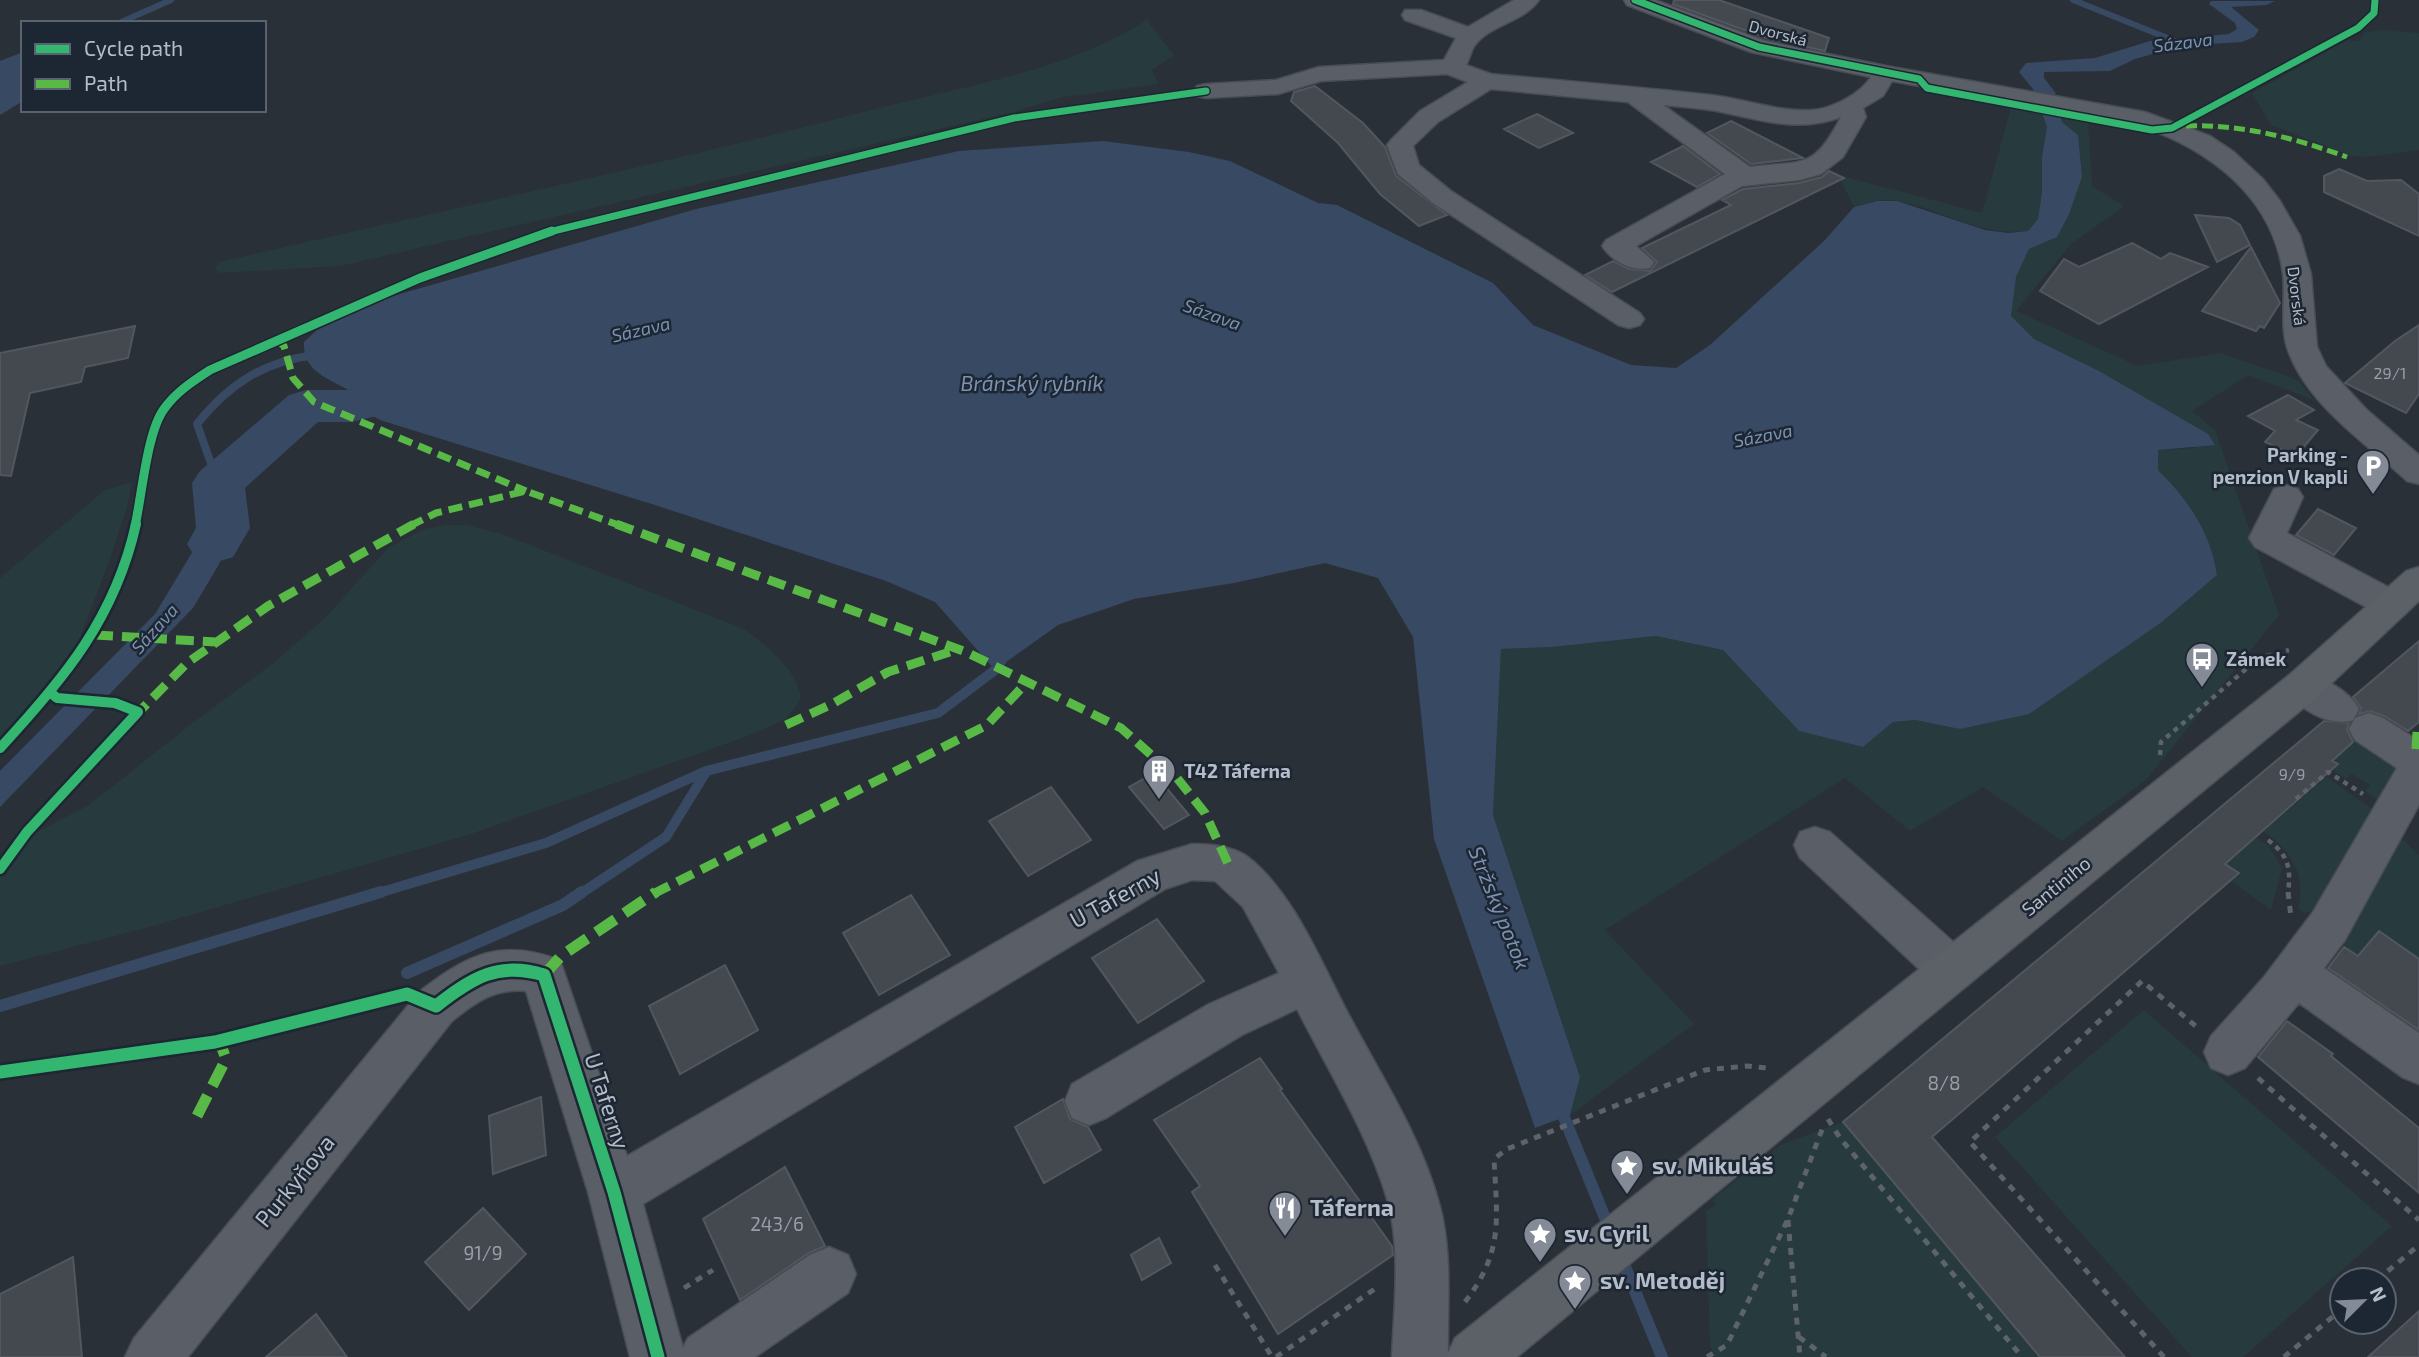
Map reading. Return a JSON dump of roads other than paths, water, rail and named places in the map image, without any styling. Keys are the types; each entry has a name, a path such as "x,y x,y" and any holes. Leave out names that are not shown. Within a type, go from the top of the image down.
{"main road":[{"name":"Santiniho","path":"1474,1357 2303,686 2419,580"}],"street":[{"path":"1450,67 1460,60 1465,41 1495,17 1519,8 1528,0"},
{"name":"Dvorská","path":"1635,0 1759,47 1886,74 2088,107 2172,128 2209,146 2254,184 2280,223 2296,272 2303,353 2327,387 2419,473"},
{"path":"1413,15 1472,36"},
{"path":"1206,91 1278,88 1319,74 1450,67 1487,81 1714,103 1768,115 1816,118 1850,106 1874,91 1886,74"},
{"path":"1389,70 1446,104"},
{"path":"1487,81 1446,104 1409,134 1400,145 1407,168 1442,197 1629,319"},
{"path":"1636,96 1744,175"},
{"path":"1640,262 1616,246 1721,188 1733,178 1804,171 1824,161 1841,141 1854,117 1850,106"},
{"path":"1799,117 1791,131 1802,144 1830,154"},
{"path":"2286,496 2267,538 2392,605"},
{"path":"2303,686 2419,762"},
{"path":"2228,1052 2329,926 2419,767"},
{"path":"1815,845 1952,970"},
{"name":"U Taferny","path":"614,1192 1152,874 1192,862 1215,863 1230,868 1258,894 1309,984 1391,1143 1414,1204 1421,1257 1420,1357"},
{"path":"2306,957 2419,1060"},
{"name":"U Taferny","path":"415,1001 494,972 525,968 544,975 614,1192 658,1357"},
{"path":"1089,1101 1231,1017 1286,990 1309,984"},
{"name":"Purkyňova","path":"153,1357 415,1001"},
{"path":"707,1357 829,1274"}],"water":[{"name":"Bránský rybník","path":"2211,1 2275,1 2266,5 2231,7 2259,30 2254,37 2242,42 2166,50 2135,59 2110,71 2044,72 2044,78 2055,92 2062,122 2078,135 2082,177 2069,214 2057,237 2029,249 2016,277 2011,316 2034,339 2099,371 2208,434 2215,445 2158,450 2158,470 2179,493 2204,531 2217,575 2162,622 2029,714 1960,729 1915,720 1893,722 1863,747 1799,731 1723,650 1656,636 1552,647 1501,649 1493,815 1580,1077 1570,1115 1535,1128 1434,839 1413,637 1378,578 1325,563 1234,583 1134,599 1058,625 995,670 935,602 886,581 655,505 383,421 351,406 352,392 313,368 305,352 304,342 317,330 386,298 696,209 959,151 1103,141 1189,152 1230,161 1318,203 1337,205 1493,283 1533,325 1631,365 1676,368 1710,345 1825,240 1854,207 1877,201 1897,201 1985,230 2008,233 2028,231 2038,219 2047,127 2033,89 2019,72 2026,63 2095,58 2150,41 2229,34 2237,29 2235,23 2209,4"},
{"path":"21,53 21,102 0,115 0,61"},
{"path":"226,464 240,481 235,528 218,566 193,608 0,807 0,771 155,614 205,531 201,487 206,478"}],"waterway":[{"path":"124,21 171,0"},
{"path":"2073,0 2175,41"},
{"path":"218,483 197,424 222,397 249,377 280,363 316,355"},
{"name":"Sázava","path":"214,544 223,528 218,483 306,406 351,406 430,389"},
{"path":"375,894 546,843 706,771 938,713 995,670 1002,660"},
{"path":"580,894 666,837 706,772"},
{"path":"0,1006 381,892"},
{"path":"407,973 563,905 582,892"},
{"name":"Stržský potok","path":"1559,1105 1610,1230"},
{"name":"Stržský potok","path":"1621,1257 1662,1357"}],"place":[{"name":"Parking - penzion V kapli","path":"2373,496"},
{"name":"Zámek","path":"2202,689"},
{"name":"T42 Táferna","path":"1159,801"},
{"name":"sv. Mikuláš","path":"1627,1196"},
{"name":"Táferna","path":"1285,1238"},
{"name":"sv. Cyril","path":"1540,1264"},
{"name":"sv. Metoděj","path":"1575,1311"}]}
